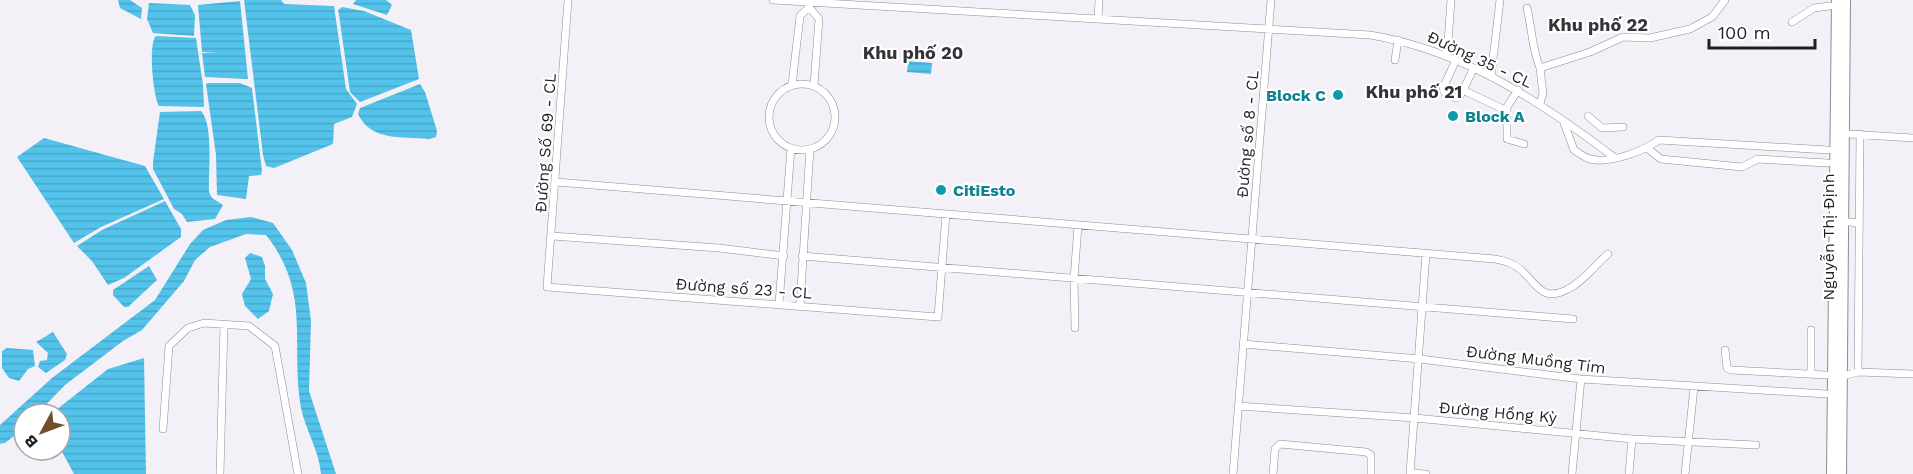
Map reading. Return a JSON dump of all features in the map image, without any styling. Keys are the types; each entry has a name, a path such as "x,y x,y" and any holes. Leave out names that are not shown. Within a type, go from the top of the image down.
{"main road":[{"name":"Nguyễn Thị Định","path":"1832,474 1837,394 1841,374 1838,164 1845,0"},
{"name":"Nguyễn Thị Định","path":"1839,150 1855,134 1852,0"},
{"name":"Nguyễn Thị Định","path":"1832,2 1839,150 1841,374"},
{"name":"Nguyễn Thị Định","path":"1825,474 1841,374 1854,223 1838,164"},
{"name":"Nguyễn Thị Định","path":"1837,394 1844,423 1846,474"},
{"name":"Nguyễn Thị Định","path":"1841,474 1844,423"}],"street":[{"name":"Đường Số 69 - CL","path":"547,287 568,0"},
{"name":"Đường 35 - CL","path":"772,0 1098,18 1270,31 1370,35 1398,40 1447,56 1518,90 1540,103 1564,123 1572,125 1615,158"},
{"path":"1098,18 1099,0"},
{"name":"Đường số 8 - CL","path":"1233,474 1271,0"},
{"path":"1447,56 1451,0"},
{"path":"1491,76 1500,0"},
{"path":"1540,68 1623,37 1650,38 1690,29 1712,17 1725,0"},
{"path":"1791,22 1814,8 1832,2"},
{"path":"792,85 800,15 809,3 819,20 814,85"},
{"path":"1527,8 1533,37 1532,49 1540,68 1543,94 1540,103"},
{"path":"1395,60 1398,40"},
{"path":"1456,60 1443,87 1444,92 1456,98 1463,90 1474,68"},
{"path":"792,85 814,85 830,99 836,119 828,139 810,149 791,148 779,141 769,121 774,99 792,85"},
{"path":"1463,90 1507,110"},
{"path":"1518,90 1507,110 1507,139 1524,144"},
{"path":"1588,116 1602,128 1623,127"},
{"name":"Đường 35 - CL","path":"1564,123 1574,150 1590,159 1615,158 1664,140 1839,150"},
{"path":"1854,223 1855,134 1913,138"},
{"path":"779,304 789,202 791,148"},
{"path":"1647,148 1661,159 1742,167 1758,159 1838,164"},
{"path":"800,305 810,149"},
{"path":"556,182 1426,253 1509,262 1545,293 1558,293 1570,289 1608,254"},
{"path":"944,269 946,214"},
{"path":"1075,328 1074,279 1078,226"},
{"path":"552,236 719,248 784,256"},
{"path":"1426,253 1410,473 1426,474"},
{"path":"802,256 1573,319"},
{"name":"Đường số 23 - CL","path":"547,287 938,317 944,269"},
{"path":"163,429 169,346 188,328 204,323 249,326 275,346 298,474"},
{"path":"220,474 224,325"},
{"path":"1811,330 1811,374"},
{"name":"Đường Muồng Tím","path":"1243,344 1420,359 1581,379 1837,394"},
{"path":"1725,350 1729,370 1811,374 1913,374"},
{"path":"1572,474 1581,379"},
{"path":"1685,474 1694,387"},
{"name":"Đường Hồng Kỳ","path":"1238,406 1415,418 1632,439 1756,445"},
{"path":"1629,474 1632,439"},
{"path":"1273,474 1275,449 1280,444 1366,452 1371,455 1371,474"}],"water":[{"path":"118,0 130,0 142,8 141,19 120,8"},
{"path":"244,0 281,0 284,4 334,6 346,89 357,104 352,117 334,124 333,144 274,168 266,166 263,155"},
{"path":"356,0 386,0 392,5 387,15 353,4"},
{"path":"240,1 248,79 205,77 202,53 217,52 202,52 198,5"},
{"path":"149,3 190,5 195,15 194,36 153,33 147,19"},
{"path":"342,7 364,11 411,30 419,79 360,102 350,92 338,10"},
{"path":"156,36 196,38 204,107 159,106 152,70 152,48"},
{"path":"908,61 932,63 931,74 907,72"},
{"path":"240,83 252,88 262,171 261,175 249,176 246,199 217,195 216,155 206,84"},
{"path":"420,84 425,92 437,131 436,137 429,139 389,136 371,129 358,114 360,108"},
{"path":"201,111 208,127 209,192 212,198 223,205 215,219 187,222 182,214 174,209 153,169 153,162 160,112"},
{"path":"44,138 145,166 164,199 101,227 74,243 17,157"},
{"path":"165,201 181,229 181,237 124,278 108,285 92,261 77,246 102,230"},
{"path":"251,217 273,223 292,250 306,283 311,321 309,391 336,474 321,474 318,457 303,416 298,384 297,319 294,298 289,277 280,256 266,235 246,234 210,247 195,260 184,281 142,330 123,341 65,385 49,402 25,402 52,378 155,300 190,244 203,230 226,220"},
{"path":"250,253 262,257 265,279 273,294 269,311 258,319 245,306 242,294 251,279 245,258"},
{"path":"149,266 157,280 128,307 124,307 113,295 113,290"},
{"path":"53,332 67,354 65,360 46,373 38,367 40,361 47,360 48,353 36,342"},
{"path":"7,348 33,350 35,366 28,369 19,381 9,378 2,368 2,351"},
{"path":"144,358 146,474 74,474 68,462 72,462 72,402 66,402 108,369"},
{"path":"12,414 12,437 0,444 0,425"}],"place":[{"name":"Block C","path":"1338,95"},
{"name":"Block A","path":"1453,116"},
{"name":"CitiEsto","path":"941,190"}],"district":[{"name":"Khu phố 22","path":"1598,25"},
{"name":"Khu phố 20","path":"913,53"},
{"name":"Khu phố 21","path":"1414,92"}]}
